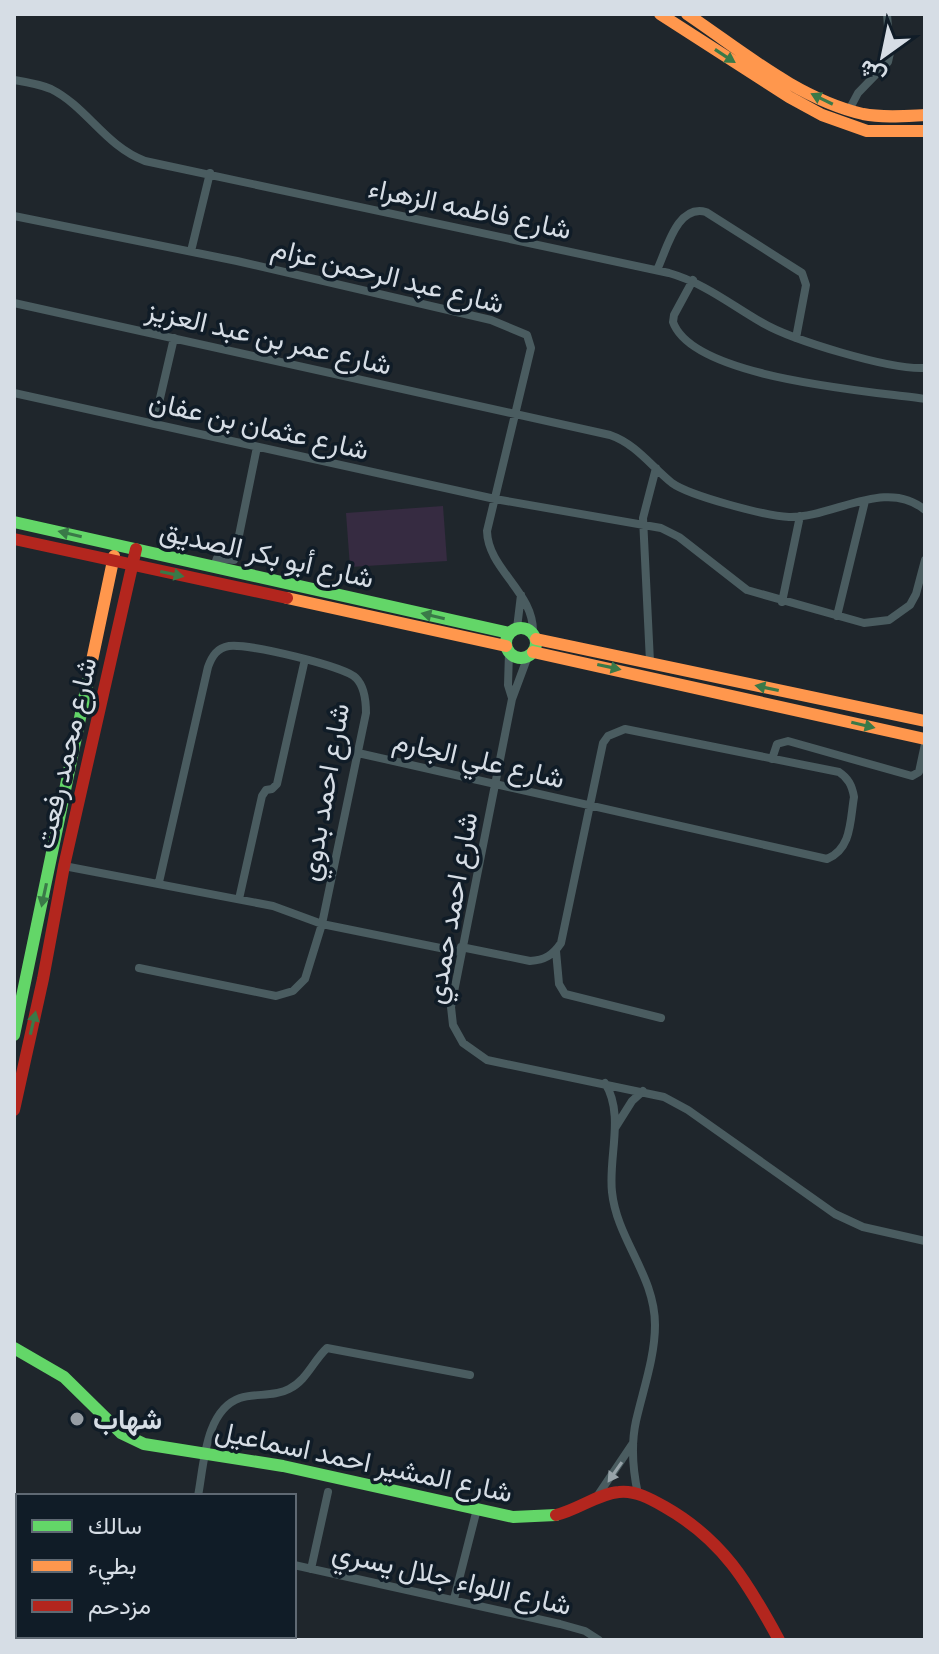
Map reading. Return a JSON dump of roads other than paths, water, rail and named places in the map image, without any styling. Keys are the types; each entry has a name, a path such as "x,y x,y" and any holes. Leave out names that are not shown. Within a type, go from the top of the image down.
{"street":[{"path":"660,14 822,115 867,131 925,131"},
{"path":"687,14 804,89 849,110 884,116 925,115"},
{"path":"849,110 864,86 888,62 887,14"},
{"name":"شارع فاطمه الزهراء","path":"14,80 42,86 60,95 112,143 133,157 657,270 693,280 763,324 796,338 871,359 925,368"},
{"path":"191,251 210,173"},
{"path":"657,270 683,215 693,210 706,212 802,273 806,285 796,338"},
{"name":"شارع عبد الرحمن عزام","path":"14,216 191,251 491,320 527,335 531,348 487,531 489,547 531,612 532,645"},
{"path":"693,280 673,322 682,336 719,359 794,382 925,399"},
{"name":"شارع عمر بن عبد العزيز","path":"14,303 617,437 679,487 698,496 785,517 800,516"},
{"path":"154,424 174,338"},
{"name":"شارع عثمان بن عفان","path":"14,393 495,499 643,524 671,532 747,590 864,623 877,624 900,614 916,594 925,560"},
{"path":"214,567 217,558 234,560 257,447"},
{"path":"650,662 643,524 656,468"},
{"path":"782,602 800,516 865,501 900,497 925,510"},
{"path":"837,616 865,501"},
{"name":"شارع أبو بكر الصديق","path":"14,522 214,567 510,640"},
{"name":"شارع أبو بكر الصديق","path":"14,539 510,640"},
{"name":"شارع محمد رفعت","path":"14,1035 116,545"},
{"name":"شارع محمد رفعت","path":"14,1110 64,866 136,549"},
{"path":"522,595 510,640 516,657 532,645 650,662 925,721"},
{"path":"510,640 526,628 532,645"},
{"name":"شارع احمد حمدي","path":"510,640 508,685 512,699"},
{"name":"شارع احمد بدوي","path":"139,968 276,996 285,995 305,979 322,924 366,713 361,684 349,672 305,659 233,645 217,652 211,659 159,882"},
{"path":"64,866 273,906 322,924 530,961 548,957 561,943 603,743 616,731 625,729 772,759 777,744 788,741 912,776 919,772 925,742 532,645"},
{"name":"شارع احمد حمدي","path":"532,645 512,699 460,950 451,1015 457,1034 469,1050 487,1060 664,1097 688,1110 835,1214 863,1227 925,1241"},
{"path":"239,899 262,796 277,784 305,659"},
{"name":"شارع علي الجارم","path":"358,753 827,859 835,856 846,843 854,797 849,782 839,772 772,759"},
{"path":"556,951 559,984 565,994 661,1018"},
{"path":"26,984 43,979"},
{"path":"26,984 40,993"},
{"path":"605,1083 613,1100 615,1128 611,1175 615,1208 626,1241 646,1278 655,1311 653,1345 635,1422 638,1494 687,1519 723,1549 747,1581 779,1640"},
{"path":"615,1128 627,1108 643,1091"},
{"name":"شارع المشير احمد اسماعيل","path":"14,1341 74,1385 121,1433 144,1444 283,1466 513,1517 534,1518 571,1511 614,1492 638,1494"},
{"name":"شارع المشير احمد اسماعيل","path":"14,1348 40,1361"},
{"path":"198,1494 212,1427 223,1409 242,1398 289,1389 306,1376 327,1348 470,1375"},
{"path":"594,1500 634,1442"},
{"path":"311,1569 328,1492"},
{"path":"454,1599 477,1509"},
{"name":"شارع اللواء جلال يسري","path":"296,1565 572,1628 599,1640"}],"place":[{"name":"شهاب","path":"77,1419"}]}
